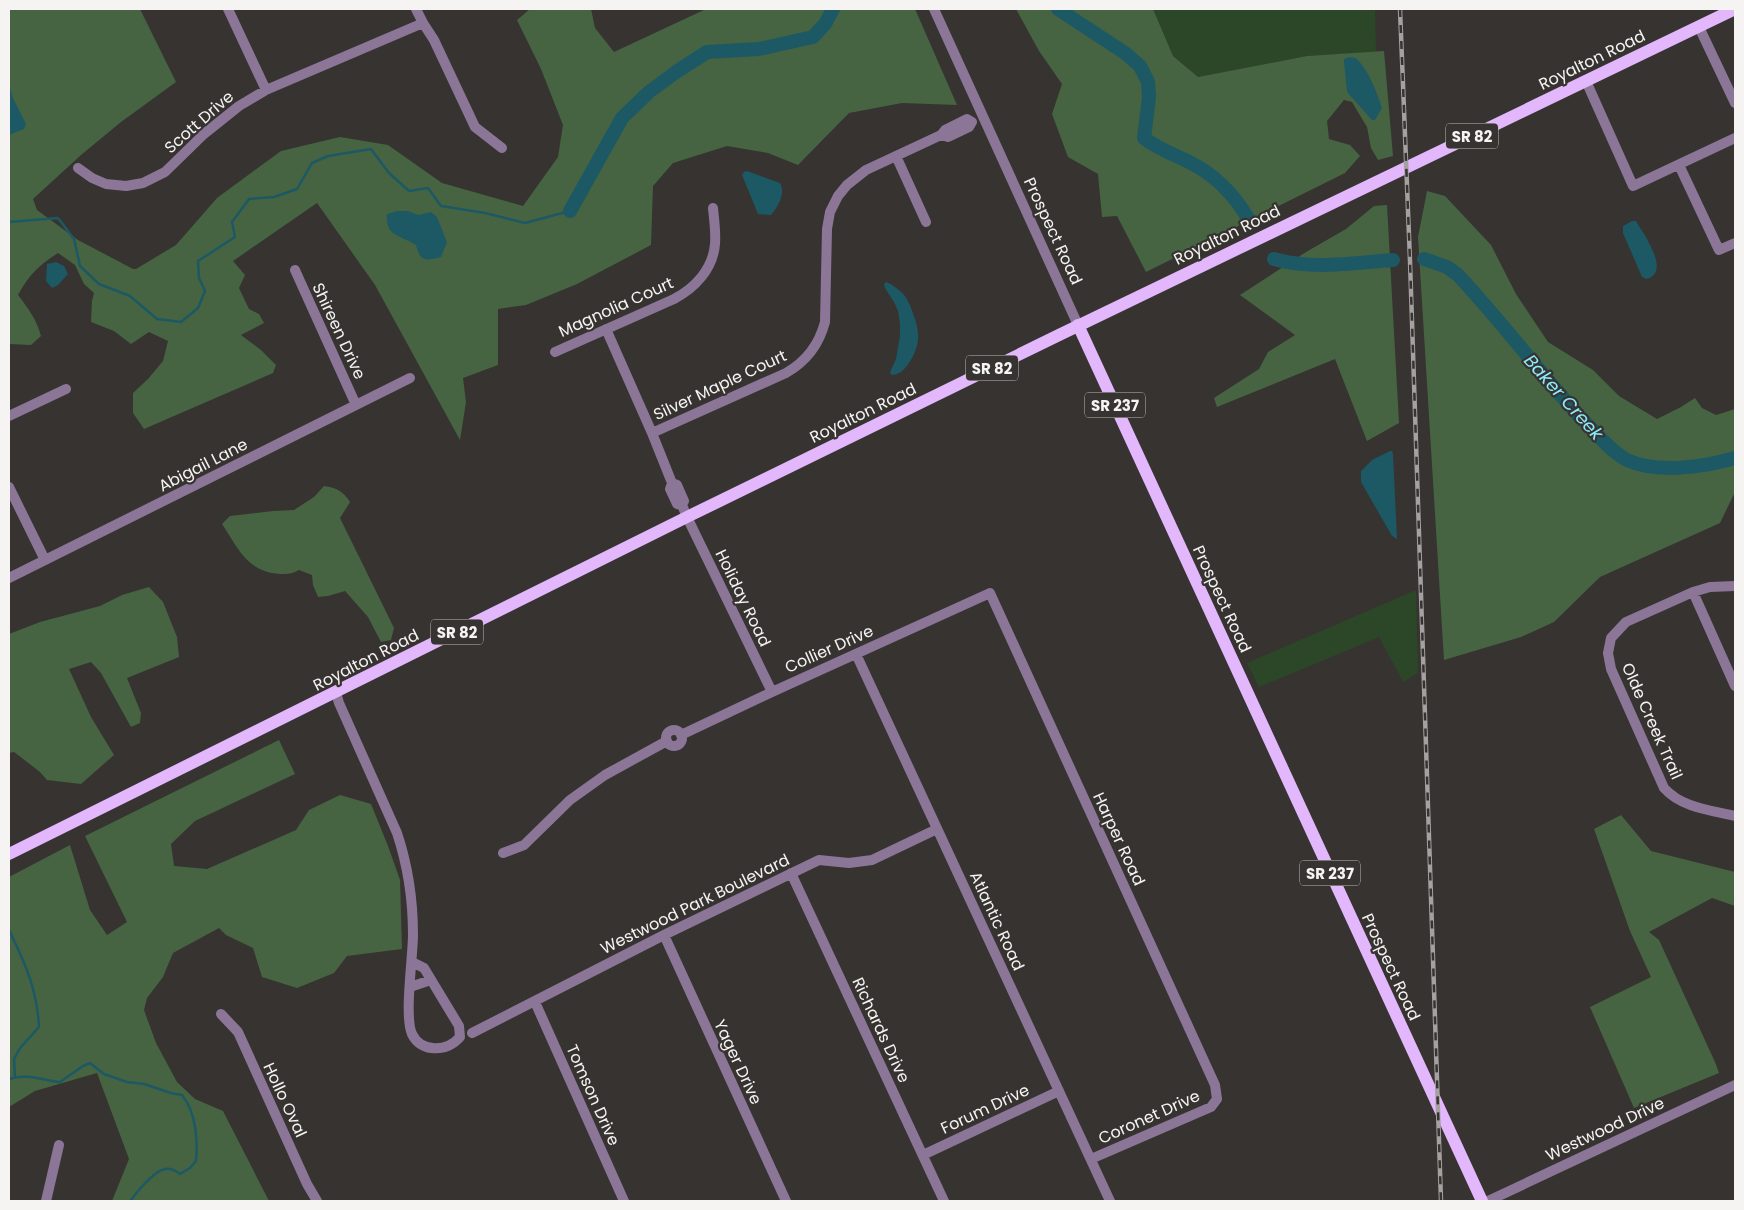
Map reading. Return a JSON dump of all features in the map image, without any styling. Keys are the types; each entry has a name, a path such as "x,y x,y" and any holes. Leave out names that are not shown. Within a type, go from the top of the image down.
{"main road":[{"name":"Royalton Road","path":"9,854 336,693 684,511 1078,326 1735,9"},
{"name":"Prospect Road","path":"1078,326 1482,1201"}],"street":[{"path":"228,9 266,90"},
{"path":"416,9 434,40 475,128 502,148"},
{"name":"Prospect Road","path":"934,9 1078,326"},
{"name":"Scott Drive","path":"78,168 92,178 106,184 126,186 143,183 165,172 204,134 239,106 266,90 423,23"},
{"path":"1699,27 1735,103"},
{"path":"1586,81 1633,186 1735,138"},
{"name":"Silver Maple Court","path":"652,433 786,373 810,354 822,335 825,322 827,229 833,204 842,190 859,174 941,135 948,137 969,127 972,122 983,117"},
{"path":"896,156 926,222"},
{"path":"1679,165 1719,250 1735,242"},
{"name":"Magnolia Court","path":"555,352 674,299 697,282 704,273 715,243 713,208"},
{"name":"Shireen Drive","path":"295,270 356,405"},
{"path":"606,329 652,433"},
{"name":"Abigail Lane","path":"9,578 410,378"},
{"path":"9,416 66,389"},
{"name":"Holiday Road","path":"652,433 672,483 677,485 684,501 684,511 772,692"},
{"path":"9,487 45,560"},
{"name":"Olde Creek Trail","path":"1735,586 1710,586 1626,622 1611,638 1608,653 1610,663 1640,736 1664,788 1674,798 1683,803 1735,816"},
{"path":"1693,592 1735,686"},
{"name":"Collier Drive","path":"503,853 524,845 570,800 605,775 666,741 671,746 677,746 681,741 681,735 990,593"},
{"name":"Harper Road","path":"990,593 1215,1085 1217,1099"},
{"name":"Atlantic Road","path":"856,654 1110,1201"},
{"path":"336,693 397,833 403,853 409,880 413,914 410,986 410,1024 412,1034 418,1042 430,1047 441,1049 453,1045 460,1037 459,1026 424,968 412,962"},
{"name":"Westwood Park Boulevard","path":"472,1033 664,935 819,860 849,864 872,860 937,829"},
{"name":"Richards Drive","path":"791,873 944,1201"},
{"name":"Yager Drive","path":"664,935 786,1201"},
{"path":"410,986 431,980"},
{"name":"Tomson Drive","path":"535,1002 624,1201"},
{"name":"Hollo Oval","path":"221,1014 238,1032 307,1184 317,1201"},
{"name":"Westwood Drive","path":"1488,1201 1735,1085"},
{"name":"Forum Drive","path":"923,1155 1059,1091"},
{"name":"Coronet Drive","path":"1091,1159 1211,1107 1217,1099"},
{"path":"46,1201 59,1145"}],"green space":[{"path":"9,9 140,9 176,82 121,122 81,155 33,199 37,210 78,240 133,269 176,245 217,198 281,151 340,137 388,145 442,183 523,206 558,157 563,125 541,69 517,20 530,9 591,9 595,28 614,52 706,9 915,9 957,105 902,103 849,113 798,165 768,153 727,146 673,163 653,186 651,245 577,284 526,305 498,309 498,365 463,378 466,402 460,440 375,285 317,203 233,261 245,275 239,288 249,309 259,314 264,323 241,335 261,350 276,365 273,373 144,429 133,413 133,393 163,361 168,341 149,332 131,344 114,331 91,322 94,293 84,284 75,265 58,253 35,271 18,295 35,319 41,336 31,345 9,344"},
{"path":"1016,9 1153,9 1173,56 1198,77 1307,56 1384,51 1393,156 1378,160 1371,148 1367,127 1352,102 1344,100 1327,121 1329,139 1350,145 1360,156 1345,173 1146,272 1117,216 1102,217 1098,174 1068,157 1052,114 1062,84 1039,51"},
{"path":"1153,9 1375,9 1376,52 1307,56 1198,77 1173,56"},
{"path":"1427,191 1445,196 1491,245 1516,294 1548,342 1593,370 1619,396 1657,419 1695,398 1702,408 1716,415 1735,409 1735,492 1720,523 1600,577 1554,622 1521,637 1444,660 1418,237"},
{"path":"1387,205 1399,423 1367,441 1335,359 1217,407 1214,398 1259,369 1268,352 1295,335 1240,295 1306,252 1346,229 1374,206"},
{"path":"324,486 339,491 350,502 340,518 394,628 391,640 381,642 368,617 345,591 318,597 313,585 312,575 299,570 288,574 280,574 259,569 251,564 222,524 230,516 294,510 314,497"},
{"path":"149,587 163,602 177,637 179,657 127,678 141,713 140,723 131,727 101,673 91,662 69,669 91,717 114,755 81,784 47,780 40,772 14,752 9,753 9,634 40,622 100,606 122,595"},
{"path":"1416,590 1418,673 1403,682 1379,637 1259,687 1247,663"},
{"path":"279,740 295,774 195,821 171,844 174,866 207,869 296,830 309,810 340,795 371,804 400,880 402,949 347,956 334,973 297,988 262,977 253,948 226,935 219,928 173,953 163,977 147,998 144,1010 156,1043 177,1082 195,1099 223,1111 269,1201 112,1201 129,1159 97,1073 35,1091 9,1107 9,877 70,845 90,910 107,935 127,922 85,836"},
{"path":"1621,815 1651,851 1735,872 1735,906 1712,898 1649,932 1659,940 1719,1073 1634,1108 1590,1007 1651,977 1630,931 1594,829"}],"water":[{"path":"1349,57 1356,58 1361,63 1375,88 1382,108 1375,120 1372,120 1347,92 1344,59"},
{"path":"9,85 13,98 26,124 24,129 9,135"},
{"path":"747,171 780,183 782,195 779,204 771,215 758,214 742,175"},
{"path":"397,211 408,211 418,215 431,212 437,217 447,242 441,257 424,259 419,255 416,245 391,231 387,222 387,214"},
{"path":"1636,221 1654,252 1657,269 1654,275 1647,279 1642,277 1623,233 1623,226"},
{"path":"56,262 64,266 68,274 58,285 52,288 46,281 47,264"},
{"path":"886,282 905,296 917,325 918,333 916,349 909,363 902,372 891,375 890,372 896,359 900,324 898,311 885,288 884,284"},
{"path":"1390,451 1393,454 1397,539 1392,536 1361,482 1361,471 1372,460"}],"waterway":[{"name":"Baker Creek","path":"570,211 622,118 649,92 707,52 759,49 813,37 825,24 833,9"},
{"name":"Baker Creek","path":"1058,9 1125,53 1140,66 1148,82 1149,97 1144,138 1199,167 1216,179 1231,194 1249,220"},
{"path":"9,222 58,218 74,239 80,266 99,284 130,296 157,319 181,322 198,308 205,291 199,278 198,261 235,237 232,222 249,199 274,197 297,189 312,163 328,156 371,149 389,173 409,191 428,188 441,206 485,213 525,223 570,211"},
{"name":"Baker Creek","path":"1274,259 1318,265 1393,260"},
{"name":"Baker Creek","path":"1424,259 1447,267 1458,275 1582,419 1609,447 1627,460 1652,467 1681,468 1735,458"},
{"path":"9,930 33,988 39,1027 20,1048 14,1059 15,1077"},
{"path":"9,1079 28,1077 60,1082 90,1063 104,1074 127,1082 144,1084 182,1095 187,1102 195,1126 196,1161 190,1168 180,1174 169,1169 156,1174 146,1182 130,1201"}],"railway":[{"path":"1400,9 1441,1201"}]}
